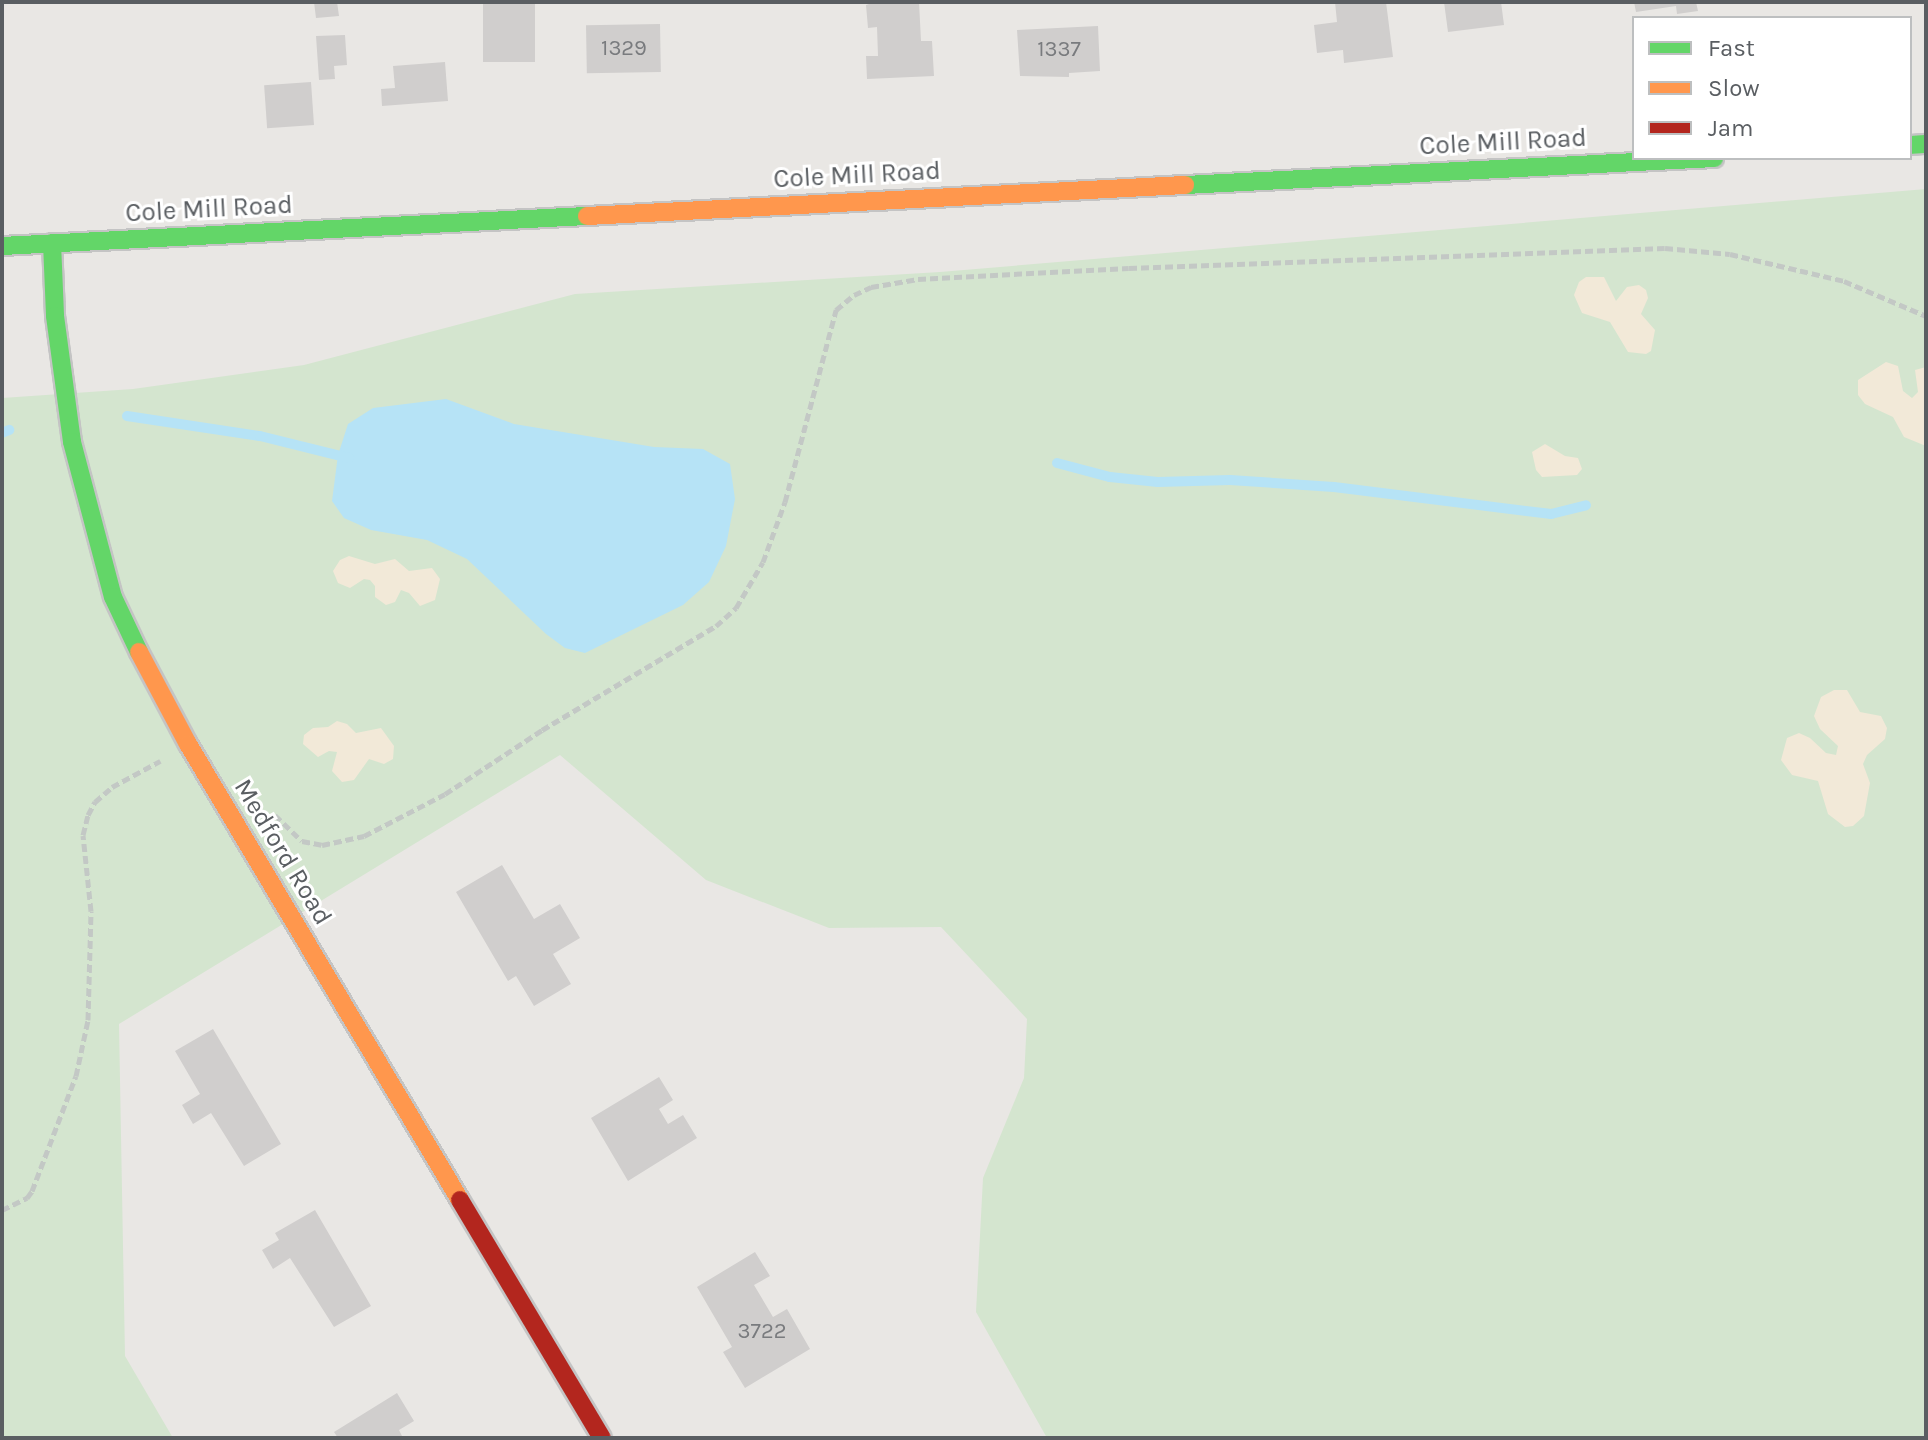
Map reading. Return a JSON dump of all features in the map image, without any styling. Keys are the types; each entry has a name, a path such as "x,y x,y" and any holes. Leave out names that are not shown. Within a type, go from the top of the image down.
{"street":[{"name":"Cole Mill Road","path":"2,246 1675,160"},
{"name":"Medford Road","path":"52,243 55,316 80,481 113,597 188,744 602,1438"}],"path":[{"path":"271,810 302,841 322,845 364,836 445,794 555,722 716,626 742,599 763,562 785,502 836,310 854,295 871,287 918,279 1129,268 1665,248 1730,254 1831,278 1926,316"},
{"path":"2,1210 27,1198 32,1191 76,1076 88,1020 91,911 83,835 88,815 95,802 112,787 188,744"}],"green space":[{"path":"1926,189 1926,1438 1047,1438 976,1312 983,1178 1024,1078 1027,1019 941,927 829,928 706,880 560,755 119,1024 125,1356 173,1438 2,1438 2,398 133,389 304,365 575,294 940,272"}],"sand":[{"path":"1586,277 1604,277 1616,301 1627,287 1639,285 1646,290 1648,298 1641,314 1655,330 1651,351 1646,354 1628,352 1610,322 1582,313 1574,295 1579,282"},
{"path":"1886,362 1898,366 1903,391 1912,398 1918,392 1915,370 1926,367 1926,446 1904,437 1893,417 1865,404 1858,395 1858,380"},
{"path":"1545,444 1565,456 1578,458 1582,469 1577,475 1542,477 1536,470 1532,452"},
{"path":"349,556 375,564 395,559 409,571 432,568 440,579 435,600 420,606 409,593 401,590 395,602 386,605 375,597 375,586 370,580 364,579 350,588 338,583 333,571 340,560"},
{"path":"1834,690 1847,690 1860,712 1881,716 1887,728 1885,739 1867,755 1863,764 1870,783 1864,816 1853,826 1845,827 1828,814 1818,781 1792,775 1781,760 1787,738 1799,733 1810,738 1826,753 1836,755 1838,746 1820,729 1814,716 1821,697"},
{"path":"337,721 347,724 356,733 381,728 394,746 393,759 384,764 369,759 354,780 342,782 332,771 337,752 329,751 318,757 303,744 304,735 313,728 328,727"}],"water":[{"path":"446,399 514,424 654,447 703,449 730,464 735,499 726,546 709,582 683,605 585,653 565,648 546,634 467,559 427,540 371,530 344,518 332,501 338,455 348,424 373,408"}],"building":[{"path":"314,2 337,2 339,16 316,18"},
{"path":"483,2 535,2 535,62 483,62"},
{"path":"875,2 919,2 921,41 932,41 934,76 867,79 866,56 878,56 877,27 868,28 866,5"},
{"path":"1335,2 1386,2 1393,57 1344,63 1343,50 1317,53 1314,25 1337,22"},
{"path":"1444,2 1501,2 1504,25 1448,32"},
{"path":"1634,2 1696,2 1698,11 1677,14 1676,6 1636,12"},
{"path":"660,24 661,72 587,73 586,25"},
{"path":"1098,26 1100,71 1069,73 1069,77 1020,76 1017,30"},
{"path":"345,35 347,65 334,66 335,79 319,80 316,36"},
{"path":"445,62 448,101 382,106 381,89 395,88 393,66"},
{"path":"311,82 314,125 267,128 264,85"},
{"path":"502,865 534,919 560,904 580,938 553,954 571,984 534,1006 516,976 508,981 456,892"},
{"path":"213,1029 281,1144 244,1166 211,1113 193,1124 182,1105 200,1094 175,1051"},
{"path":"659,1077 673,1100 659,1109 668,1124 683,1115 697,1138 628,1181 591,1118"},
{"path":"315,1210 371,1306 334,1327 290,1258 273,1269 262,1250 279,1240 275,1233"},
{"path":"755,1252 770,1276 754,1285 773,1317 787,1309 810,1349 745,1388 723,1352 732,1347 697,1287"},
{"path":"397,1393 414,1421 399,1430 403,1438 338,1438 334,1432"}],"waterway":[{"path":"127,416 260,436 349,458"},
{"path":"2,433 9,430"},
{"path":"1057,463 1110,477 1158,482 1230,480 1334,487 1551,514 1586,505"}],"traffic: fast":[{"path":"1912,145 1926,144"},
{"path":"1185,185 1675,160"},
{"path":"2,246 587,216"},
{"path":"52,243 55,316 72,442 113,597 139,652"}],"traffic: slow":[{"path":"587,216 1185,185"},
{"path":"139,652 188,744 460,1200"}],"traffic: jam":[{"path":"460,1200 602,1438"}]}
